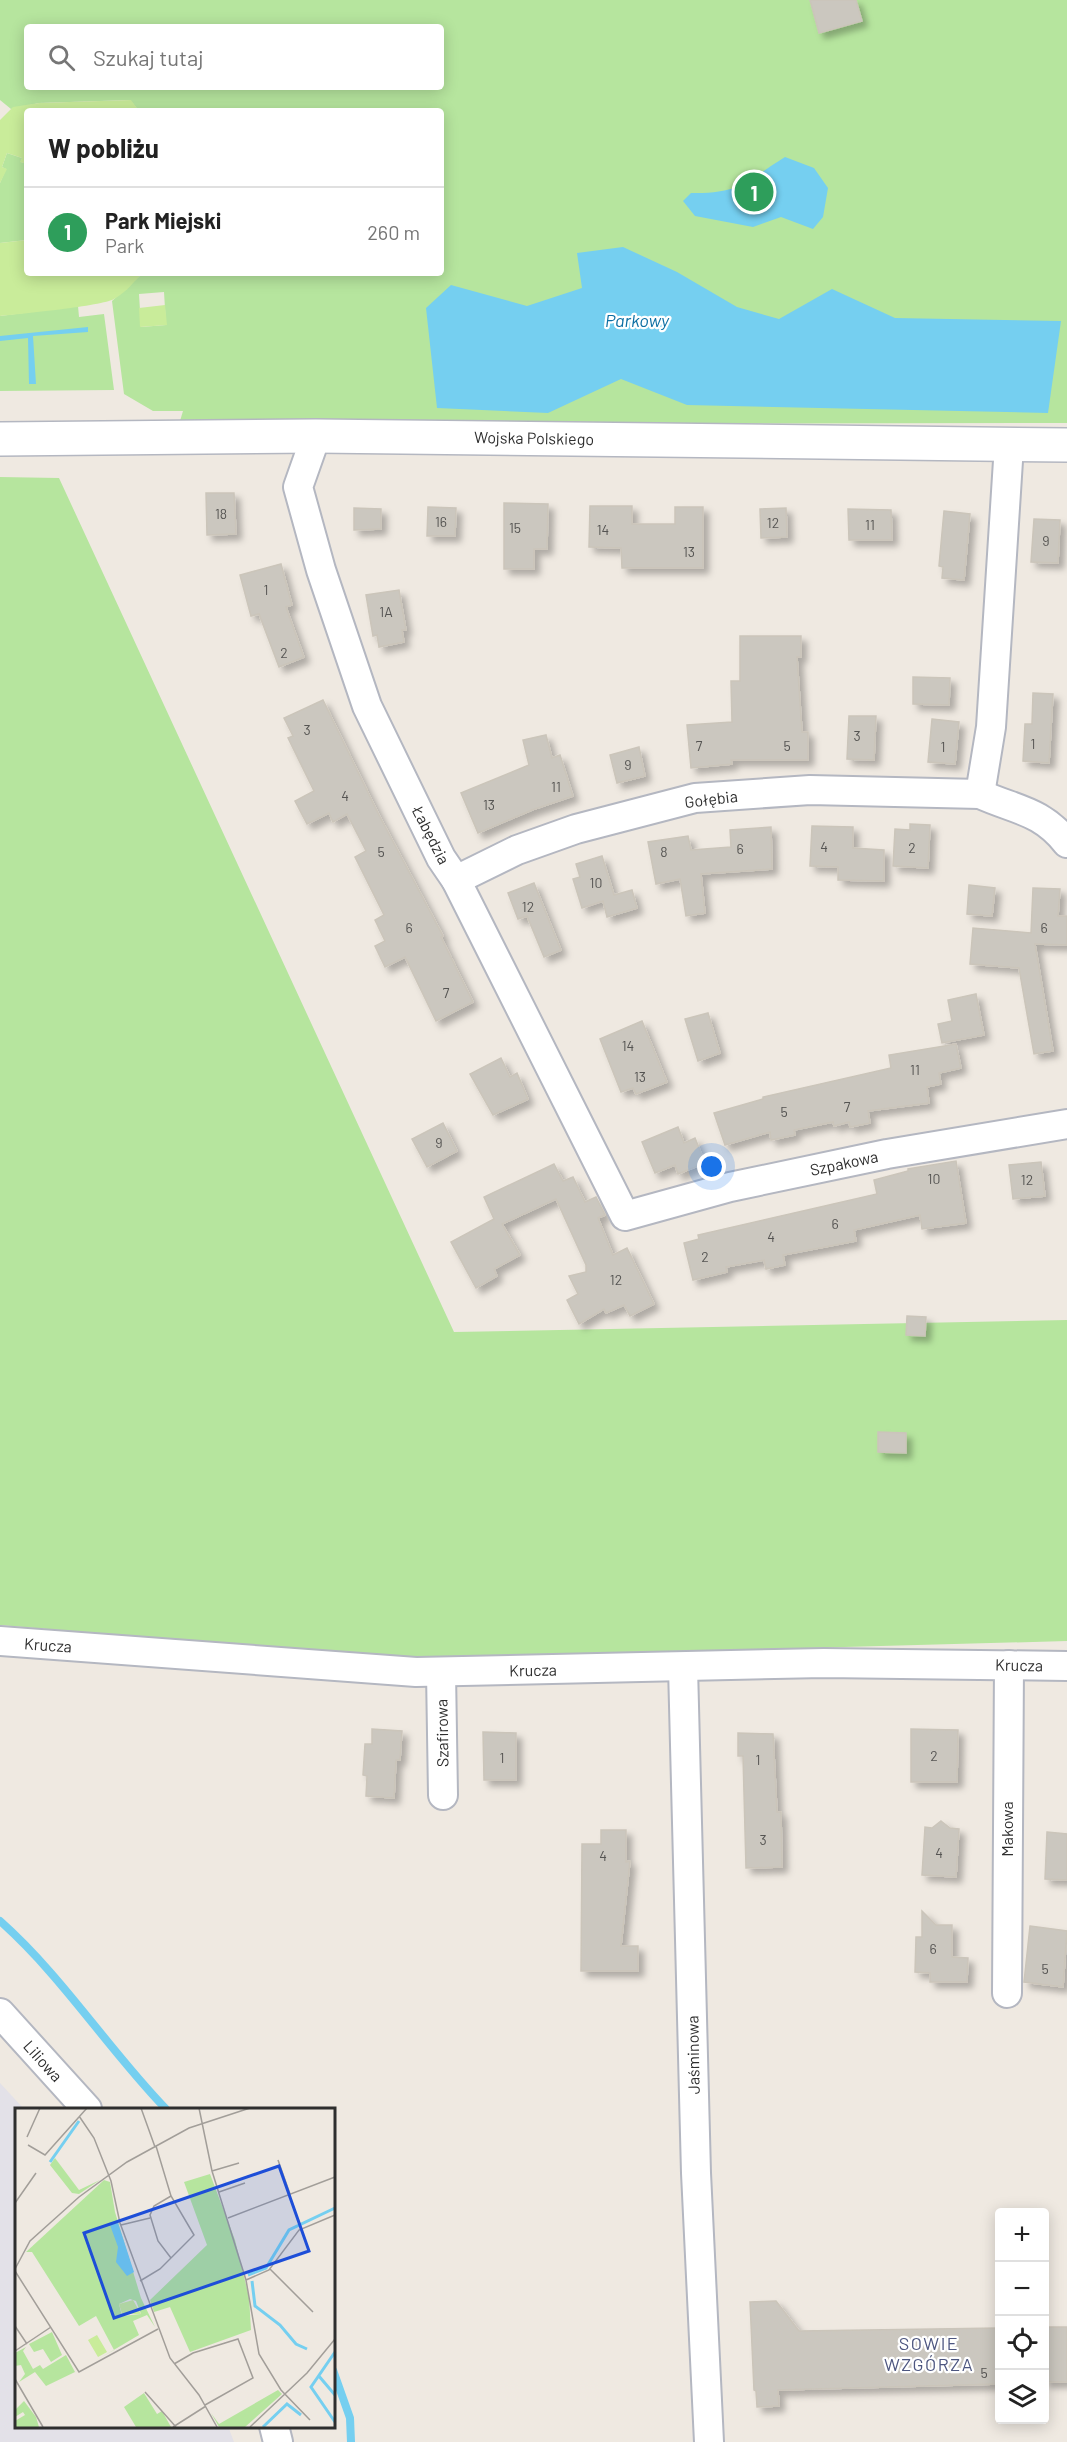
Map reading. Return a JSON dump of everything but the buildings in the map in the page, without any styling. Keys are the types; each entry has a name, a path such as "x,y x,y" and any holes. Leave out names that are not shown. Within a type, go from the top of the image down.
{"street":[{"name":"Wojska Polskiego","path":"0,438 316,436 1067,445"},
{"name":"Łabędzia","path":"316,436 298,487 321,570 367,706 441,858 456,880 624,1216"},
{"path":"980,794 991,727 1009,445"},
{"name":"Gołębia","path":"456,880 517,850 576,829 695,798 810,790 980,794 999,802 1019,806 1055,828 1067,843"},
{"name":"Szpakowa","path":"624,1216 730,1188 887,1154 1067,1124"},
{"name":"Krucza","path":"0,1641 416,1672 824,1663 1067,1666"},
{"name":"Makowa","path":"1006,1993 1009,1665"},
{"name":"Jaśminowa","path":"683,1667 696,2173 709,2442"},
{"name":"Szafirowa","path":"441,1672 443,1795"},
{"name":"Liliowa","path":"0,2013 86,2108"},
{"path":"274,2427 278,2442"}],"shaded area":[{"path":"0,2083 23,2108 15,2108 15,2427 228,2427 234,2442 0,2442"}],"green space":[{"path":"0,0 1067,0 1067,423 443,424 180,421 183,411 153,411 124,394 112,301 140,276 444,276 444,108 137,108 130,100 39,103 11,109 0,100","holes":["164,292 166,325 141,327 139,294"]},
{"path":"131,100 137,108 24,108 24,163 20,162 22,158 7,153 2,167 7,169 0,183 0,120 13,107 39,103"},
{"path":"7,153 22,158 21,162 24,163 24,240 0,243 0,183 6,169 2,167"},
{"path":"24,240 24,276 140,276 123,293 106,302 0,316 0,243"},
{"path":"165,305 167,325 140,327 139,308"},
{"path":"78,306 79,317 104,314 114,390 0,391 0,316"},
{"path":"0,477 59,478 454,1332 1067,1320 1067,1641 407,1659 0,1625"}],"water":[{"path":"785,157 814,168 828,188 823,217 813,229 781,217 753,227 695,216 683,201 691,193 721,191 742,184"},
{"name":"Parkowy","path":"623,247 677,272 737,307 779,319 832,289 895,318 1061,321 1048,413 687,405 621,379 548,413 437,408 426,308 451,285 527,306 582,288 577,253"},
{"path":"88,327 88,332 33,336 36,384 29,384 28,338 0,341 0,336"}],"waterway":[{"path":"0,1921 65,1989 124,2062 165,2108"},
{"path":"334,2373 350,2418 351,2442"}],"place":[{"name":"Park Miejski","path":"754,192"}],"district":[{"name":"SOWIE WZGÓRZA","path":"929,2354"}]}
